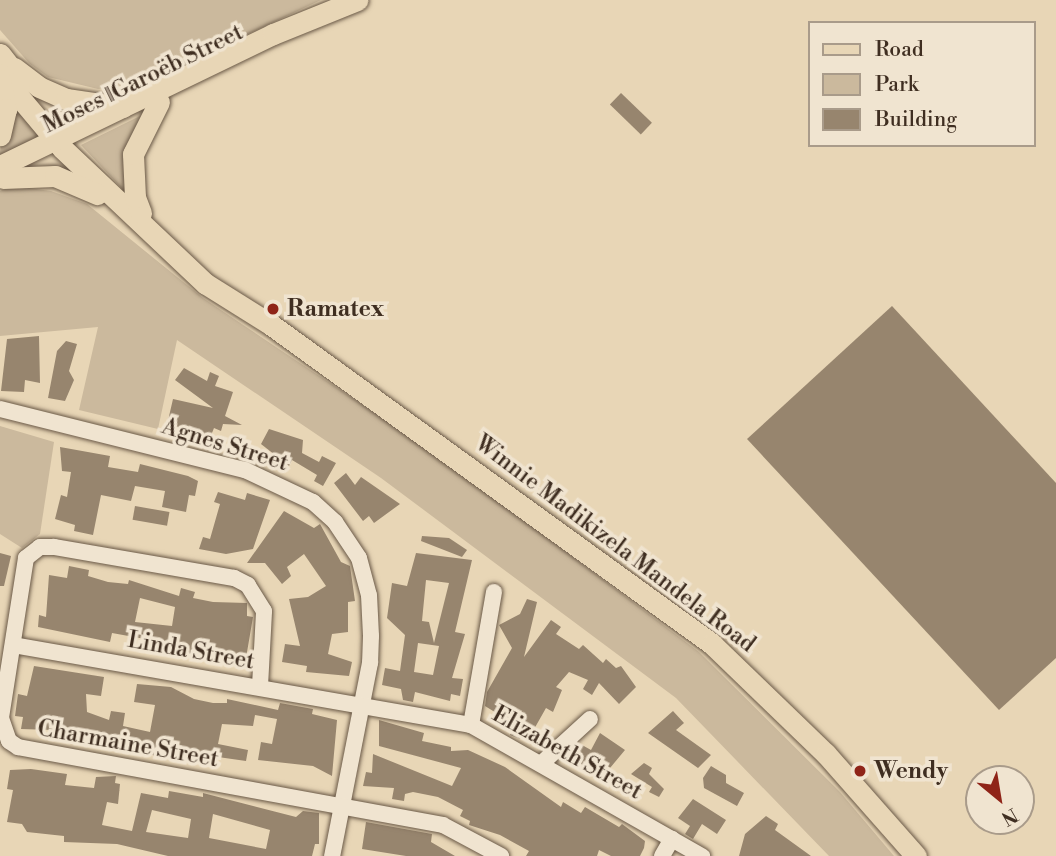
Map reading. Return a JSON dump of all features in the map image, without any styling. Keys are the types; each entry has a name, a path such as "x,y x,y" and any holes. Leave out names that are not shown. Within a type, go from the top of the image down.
{"main road":[{"name":"Moses ǁGaroëb Street","path":"62,142 159,103 308,23 357,0"},
{"name":"Moses ǁGaroëb Street","path":"1,174 125,107 273,34 308,23"},
{"path":"1,67 66,99 125,107"},
{"path":"0,135 6,109 1,67"},
{"name":"Winnie Madikizela Mandela Road","path":"1,67 62,142 206,284 261,318 712,644 826,754 912,853"},
{"path":"136,215 133,154 159,103"},
{"path":"1,174 34,174 72,180 136,215"}],"street":[{"name":"Agnes Street","path":"0,409 245,470 313,502 335,523 359,558 369,595 370,663 332,856"},
{"name":"Charmaine Street","path":"260,686 266,628 264,611 248,585 234,578 54,547 40,547 26,558 1,718 9,741 18,747 342,806"},
{"path":"471,725 494,592"},
{"name":"Linda Street","path":"13,645 361,704"},
{"name":"Elizabeth Street","path":"361,704 471,725 702,856"},
{"path":"542,763 590,719"},
{"path":"342,806 443,825 501,856"},
{"path":"662,856 672,839"}],"green space":[{"path":"0,0 321,0 143,83 98,89 48,77 29,63 0,30"},
{"path":"12,105 47,138 0,161 0,151"},
{"path":"146,113 130,197 81,145"},
{"path":"13,186 51,191 87,204 203,298 440,457 699,652 840,792 894,856 829,856 676,698 381,478 177,340 158,429 79,410 98,327 0,336 0,191"},
{"path":"0,426 54,442 40,534 22,548 0,534"}],"building":[{"path":"621,93 652,123 641,134 610,105"},
{"path":"892,306 1056,483 1056,658 999,710 747,439"},
{"path":"39,336 40,383 25,380 24,392 1,391 7,339"},
{"path":"66,341 77,344 69,371 74,380 65,401 48,398 57,351"},
{"path":"184,368 207,381 210,372 219,376 215,386 233,392 225,416 242,425 223,424 221,431 214,428 208,443 197,440 199,432 167,425 173,399 213,408 175,380"},
{"path":"269,429 303,440 302,453 319,462 322,456 336,463 323,486 314,481 317,475 292,460 289,466 261,444"},
{"path":"60,447 110,456 108,467 138,472 140,464 188,476 198,481 195,496 189,495 186,512 162,507 165,491 135,486 131,501 101,495 93,535 74,531 75,525 55,519 61,495 67,497 71,472 62,471"},
{"path":"346,473 355,485 361,477 400,504 374,523 369,516 363,521 334,483"},
{"path":"218,492 245,500 247,493 270,500 253,549 226,554 199,549 203,537 210,539 220,504 214,502"},
{"path":"135,506 169,512 167,526 133,520"},
{"path":"284,511 314,528 320,524 341,562 350,566 355,601 348,602 348,632 332,634 328,654 352,662 349,676 306,672 307,666 282,662 285,644 300,646 289,599 308,597 326,586 304,554 287,567 291,576 282,584 265,563 247,563"},
{"path":"422,536 449,538 467,550 462,557 421,541"},
{"path":"0,553 11,556 4,586 0,586"},
{"path":"416,553 472,560 455,632 465,634 452,678 463,679 460,696 451,694 450,701 415,692 413,702 403,700 401,689 382,685 385,668 400,671 405,635 387,618 392,583 407,586","holes":["426,580 449,583 434,643 429,622 422,621","418,643 439,646 433,675 414,672"]},
{"path":"69,566 89,570 88,576 108,582 128,584 129,580 179,596 181,588 195,592 193,598 213,602 247,603 247,616 253,617 246,658 212,660 155,645 156,641 112,633 110,642 38,627 39,615 46,617 49,575 67,578","holes":["140,598 175,607 172,626 135,622"]},
{"path":"527,599 537,602 524,657 551,620 561,627 556,634 579,649 583,645 603,663 606,659 616,668 621,666 636,687 619,704 599,683 592,695 583,689 588,680 569,672 556,687 562,690 553,712 546,708 533,731 526,727 520,739 510,735 514,724 485,706 487,692 512,648 499,625 520,614"},
{"path":"34,666 104,677 101,696 86,694 87,712 109,720 111,711 125,713 123,726 150,732 155,705 134,702 137,684 171,687 194,699 213,703 227,703 227,699 278,710 280,703 313,709 312,714 337,720 332,776 313,766 258,760 261,742 272,744 277,719 255,715 253,726 222,724 218,744 248,750 246,761 190,753 190,759 158,757 91,733 71,729 64,737 51,736 52,730 21,729 23,717 15,716 18,694 27,696"},
{"path":"673,711 684,723 676,730 711,755 698,768 648,733"},
{"path":"379,720 424,733 422,741 451,747 451,751 468,750 505,767 561,807 563,802 581,813 585,807 619,827 622,824 645,841 640,856 611,856 599,850 597,856 526,856 529,851 500,835 469,825 470,821 460,816 463,810 438,797 413,792 405,794 404,801 392,799 394,788 363,786 366,772 372,773 373,754 452,786 461,768 379,746"},
{"path":"600,733 625,750 610,768 593,757 585,770 572,762 582,745 591,750"},
{"path":"644,763 652,768 649,774 664,789 659,797 649,792 652,787 631,774"},
{"path":"711,766 726,775 726,783 744,793 737,806 704,788 703,778"},
{"path":"31,769 67,774 65,785 94,788 96,777 116,776 115,783 120,784 118,804 107,802 102,825 132,831 141,793 168,798 169,791 203,797 203,793 296,817 303,811 319,813 319,844 315,844 312,856 168,856 117,844 64,842 64,836 27,832 22,824 7,822 13,790 7,789 10,770","holes":["152,810 191,819 188,838 146,832","213,814 270,830 266,849 209,838"]},
{"path":"693,799 726,820 717,834 702,824 693,839 685,834 690,826 678,818"},
{"path":"766,816 778,824 775,830 811,856 739,856 745,834"},
{"path":"366,822 432,834 431,842 455,856 406,856 362,849"}],"place":[{"name":"Ramatex","path":"273,309"},
{"name":"Wendy","path":"860,771"}]}
